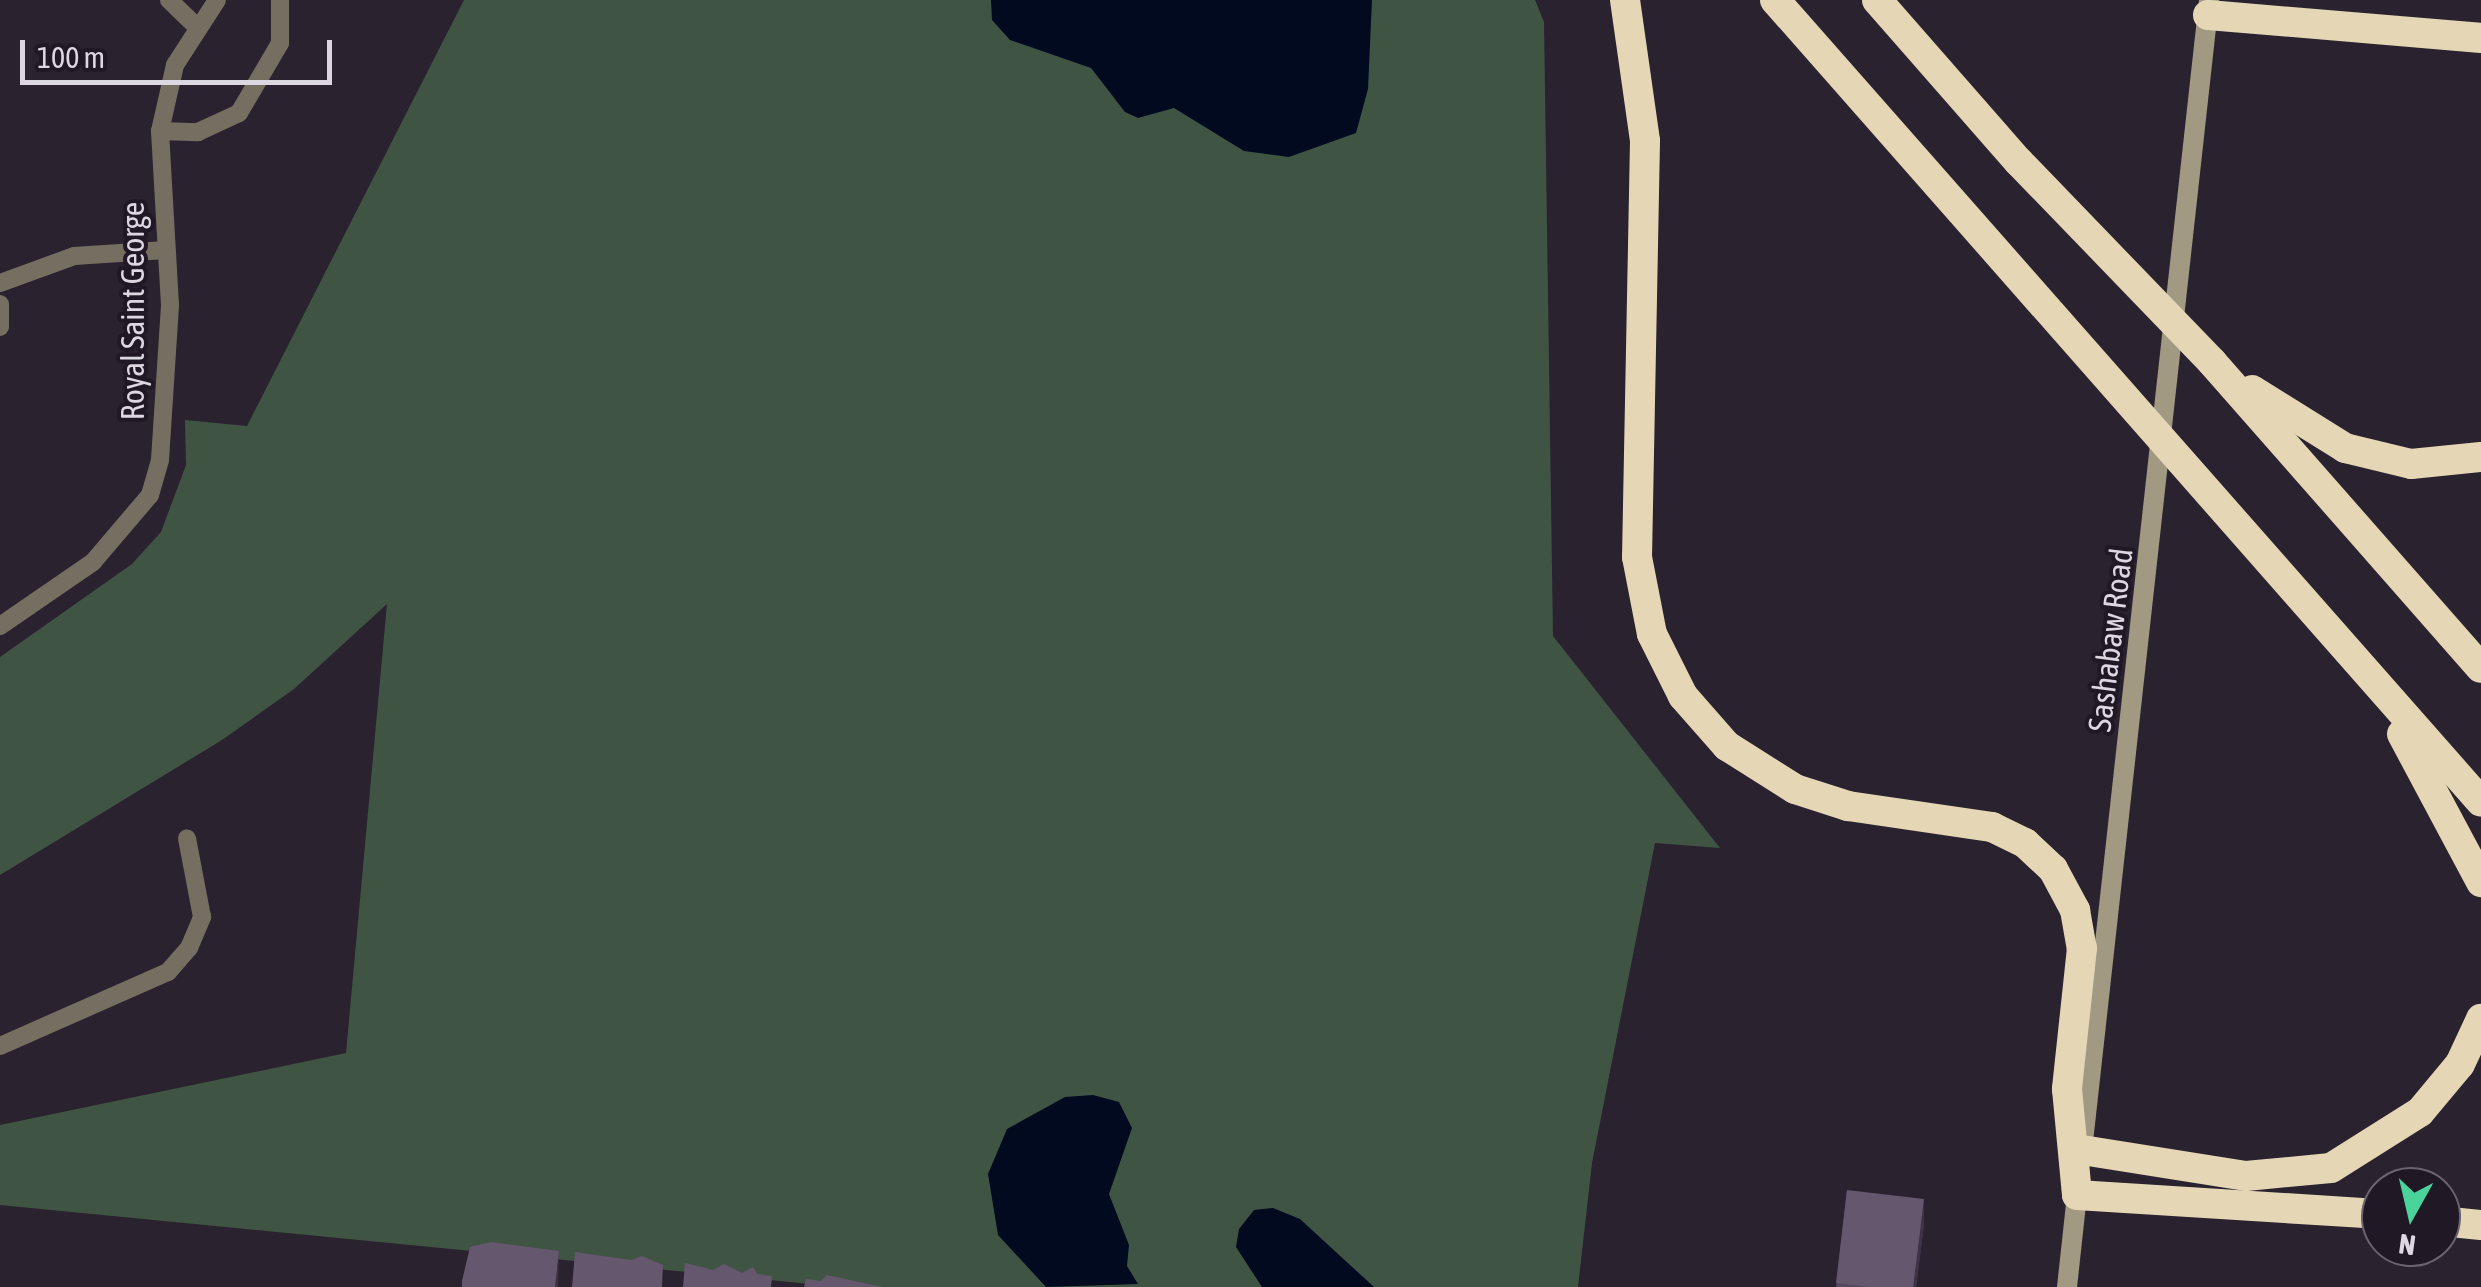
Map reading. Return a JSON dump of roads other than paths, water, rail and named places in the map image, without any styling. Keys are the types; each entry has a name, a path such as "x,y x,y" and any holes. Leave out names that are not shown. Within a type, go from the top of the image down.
{"highway":[{"path":"1625,0 1645,141 1636,541 1652,634 1675,683 1708,728 1770,777 1834,804 1992,827 2025,843 2053,868 2075,910 2082,948 2067,1089 2077,1195 2361,1213"},
{"path":"1774,0 2481,802"},
{"path":"1877,0 2020,162 2212,362 2481,668"},
{"path":"2208,8 2481,38"},
{"path":"2212,362 2345,448 2412,464 2481,457"},
{"path":"2348,652 2425,773 2481,882"},
{"path":"2082,1150 2246,1176 2331,1168 2420,1112 2460,1064 2481,1018"}],"main road":[{"name":"Sashabaw Road","path":"2067,1287 2150,566 2208,8"}],"street":[{"path":"170,0 196,25"},
{"name":"Royal Saint George","path":"0,626 93,562 150,495 166,414 166,250 160,131 175,64 196,25 217,0"},
{"path":"160,131 198,132 239,113 280,43 280,0"},
{"path":"0,283 74,256 166,250"},
{"path":"0,304 0,327"},
{"path":"0,1046 168,972 188,948 202,916 186,838"}],"water":[{"path":"991,0 1372,0 1368,89 1356,133 1289,157 1244,151 1174,108 1138,118 1125,112 1091,68 1010,40 992,20"},
{"path":"1093,1095 1119,1102 1132,1128 1109,1194 1129,1245 1127,1266 1138,1284 1046,1287 998,1235 988,1174 1007,1129 1065,1097"},
{"path":"1273,1208 1300,1219 1374,1287 1262,1287 1236,1247 1239,1229 1254,1210"}]}
